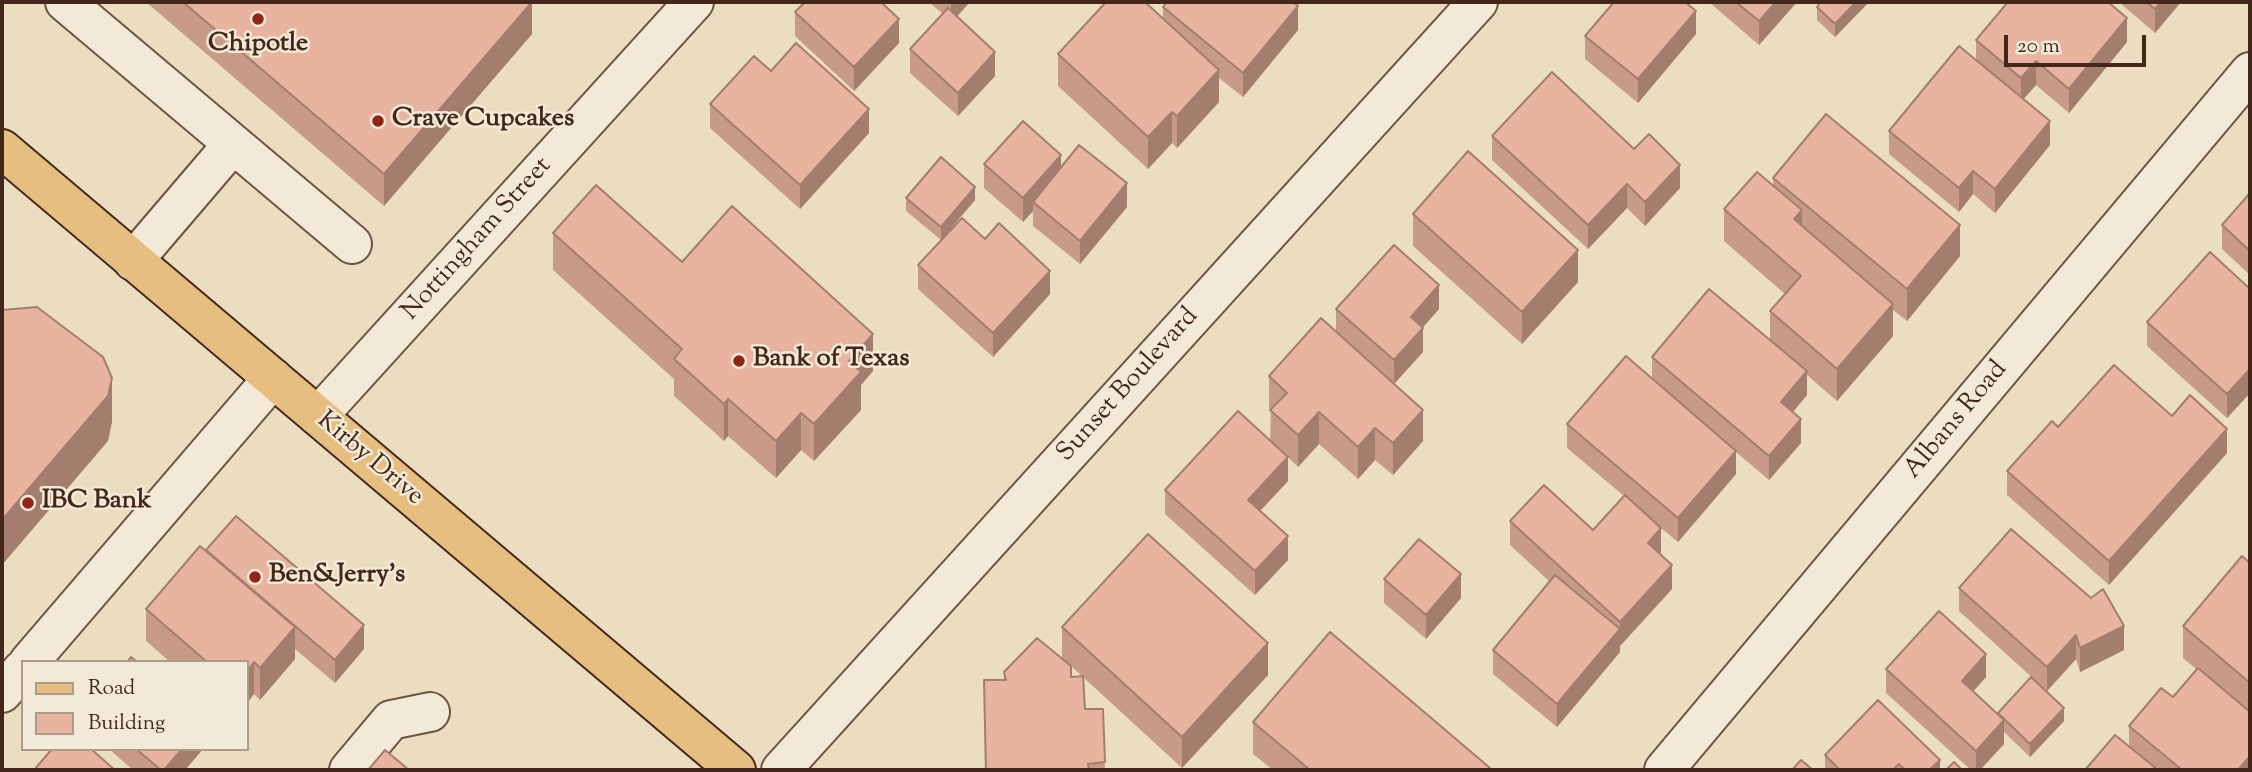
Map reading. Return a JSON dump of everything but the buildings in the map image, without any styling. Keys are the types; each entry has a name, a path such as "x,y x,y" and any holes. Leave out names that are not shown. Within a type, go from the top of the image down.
{"main road":[{"name":"Kirby Drive","path":"2,149 736,770"}],"street":[{"path":"65,2 352,244"},
{"name":"Nottingham Street","path":"318,416 694,2"},
{"name":"Sunset Boulevard","path":"780,770 1478,2"},
{"name":"Albans Road","path":"1664,770 2250,72"},
{"path":"133,261 233,144"},
{"path":"31,660 273,378"},
{"path":"2,694 21,671"},
{"path":"349,770 391,720 430,712"}],"place":[{"name":"Chipotle","path":"258,19"},
{"name":"Crave Cupcakes","path":"378,121"},
{"name":"Bank of Texas","path":"739,361"},
{"name":"IBC Bank","path":"28,503"},
{"name":"Ben&Jerry’s","path":"255,577"}]}
